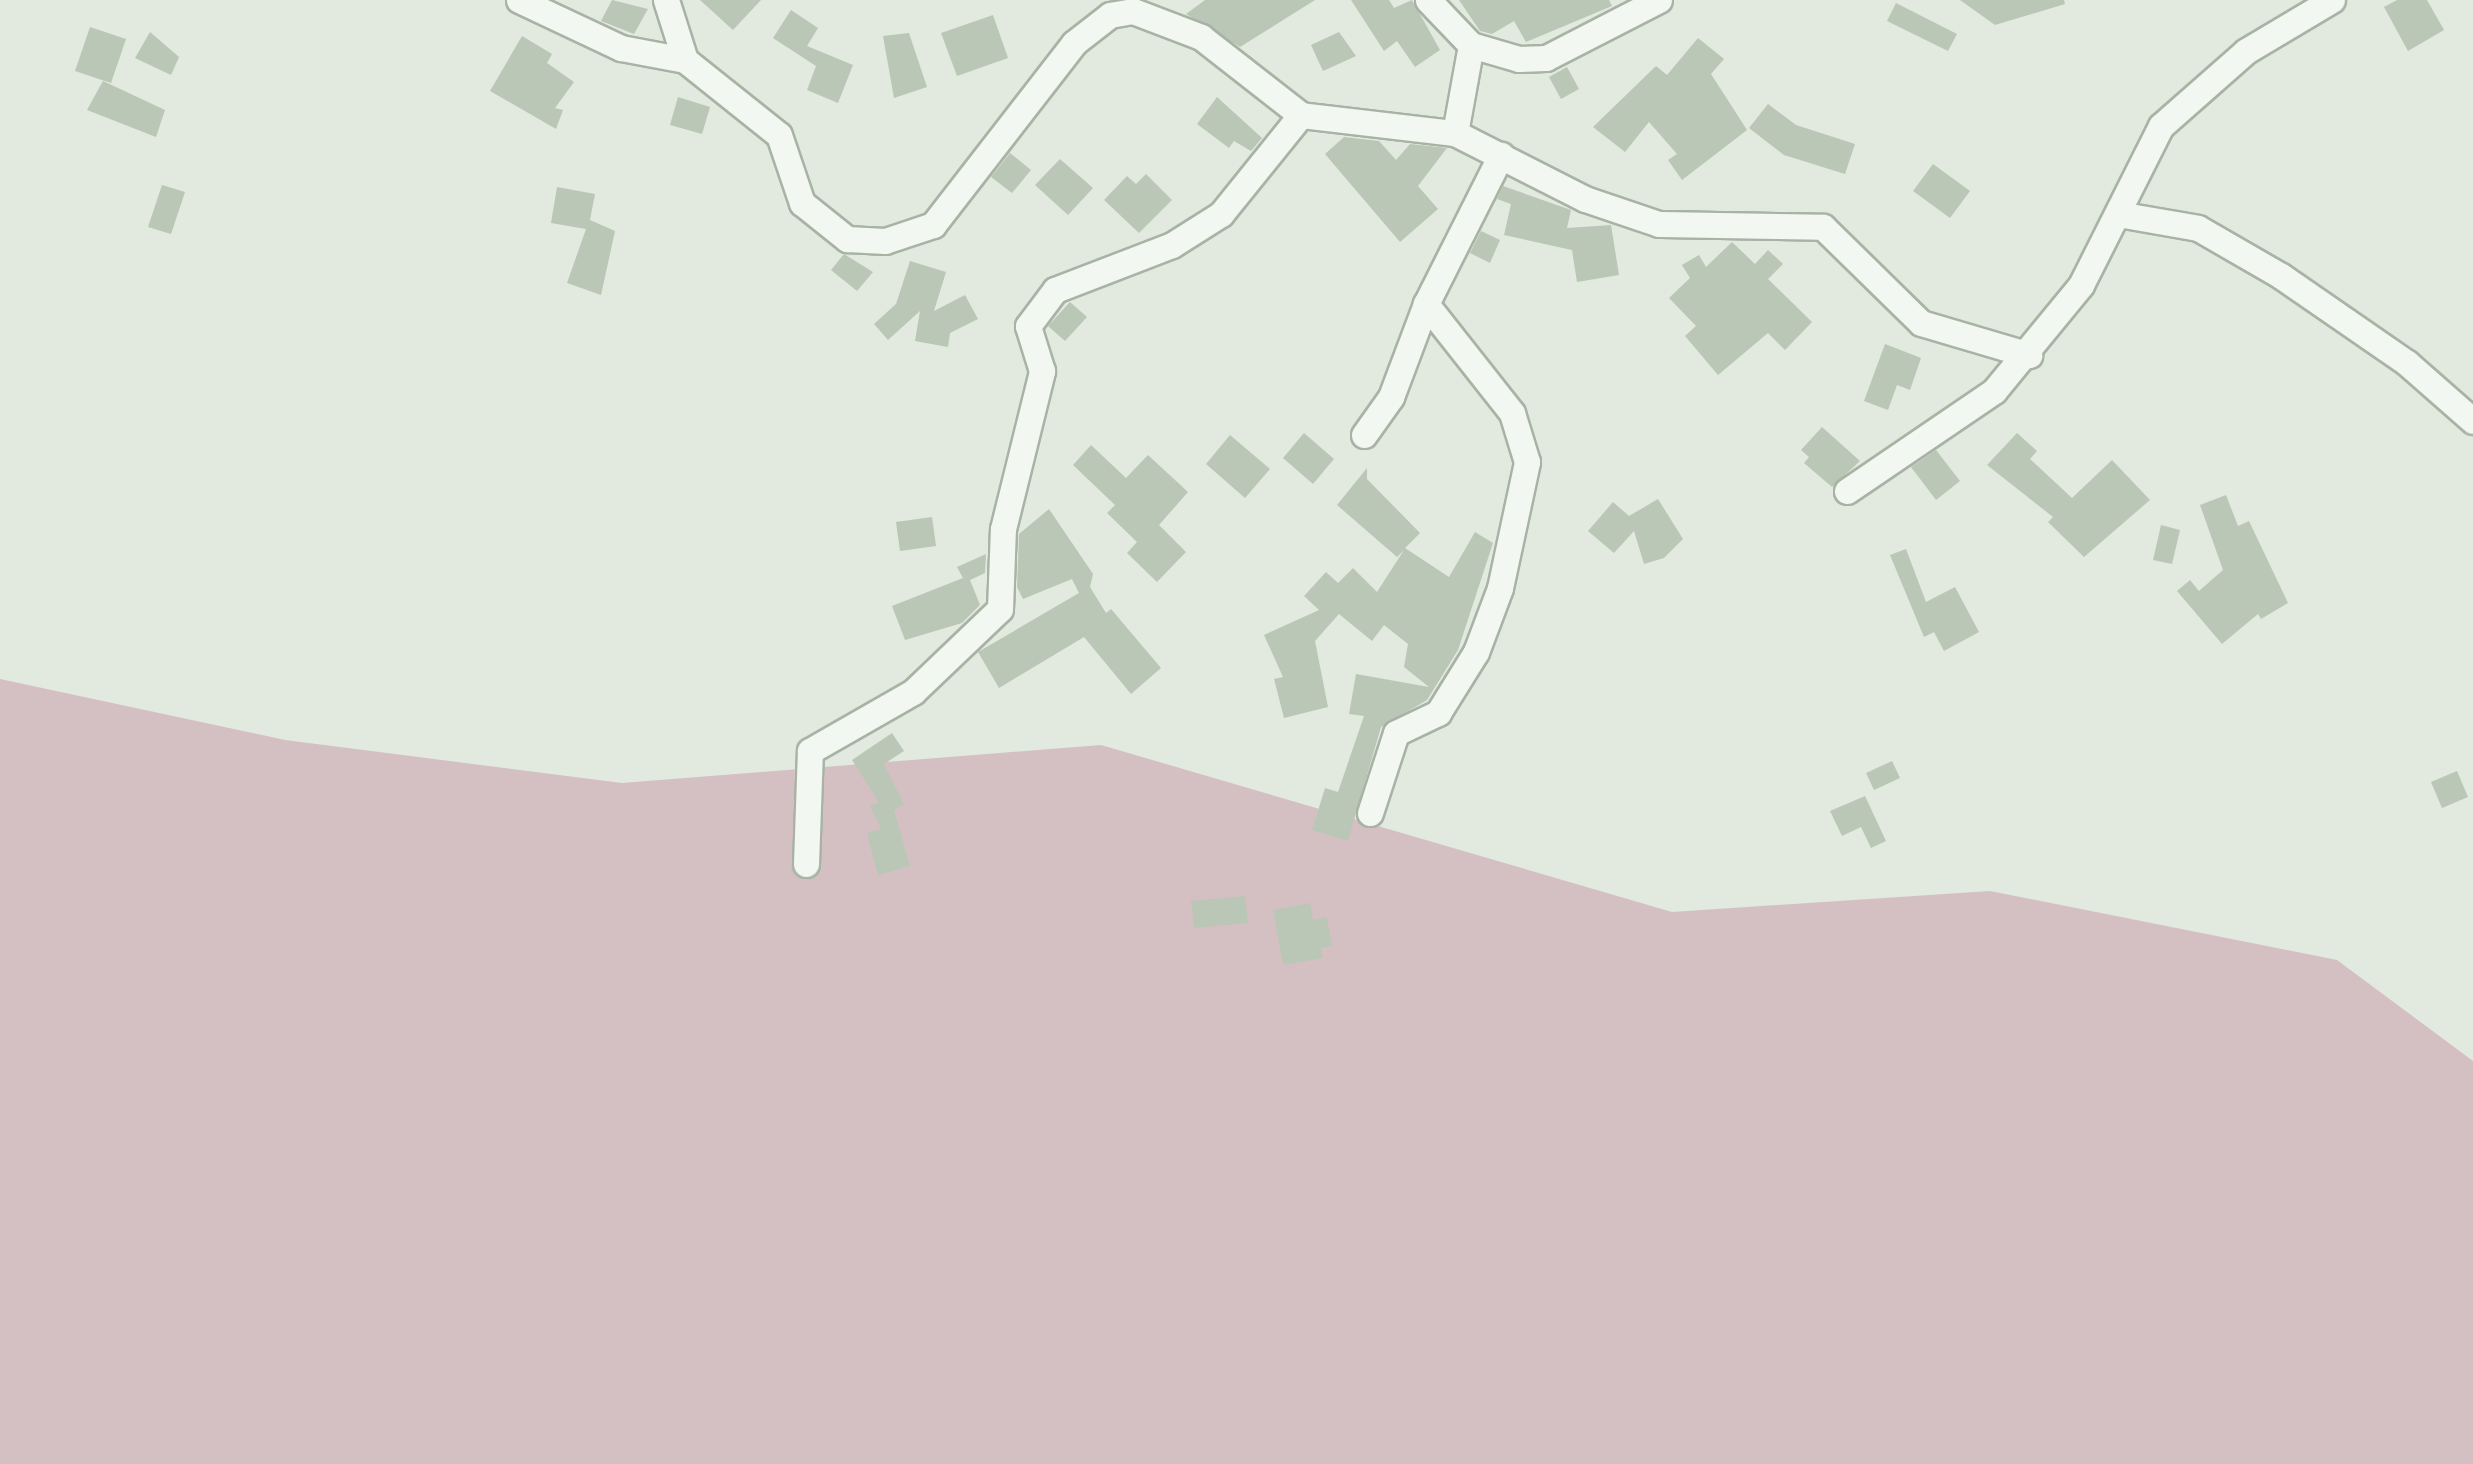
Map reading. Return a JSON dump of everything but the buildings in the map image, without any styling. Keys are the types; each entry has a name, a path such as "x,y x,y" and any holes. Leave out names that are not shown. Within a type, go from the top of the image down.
{"street":[{"path":"518,0 620,48 684,60 789,146 812,216 847,239 884,240 933,224 1015,111 1074,43 1112,7 1156,18 1201,37 1301,115 1455,133 1585,199 1659,224 1823,227 1921,323 2030,355"},
{"path":"666,0 684,60"},
{"path":"1428,0 1471,45 1546,58 1659,0"},
{"path":"1847,490 1994,391 2030,355 2118,214 2162,126 2182,103 2246,51 2332,0"},
{"path":"1455,133 1471,45"},
{"path":"806,864 810,751 913,692 1000,608 1003,529 1022,431 1042,378 1028,326 1055,290 1159,251 1221,214 1301,115"},
{"path":"1364,435 1391,397 1426,304 1502,155"},
{"path":"2118,214 2189,224 2281,276 2408,363 2473,421"},
{"path":"1370,813 1396,734 1438,713 1476,652 1500,588 1527,462 1512,413 1426,304"}],"shaded area":[{"path":"0,679 285,740 622,783 1101,745 1672,912 1990,891 2337,960 2473,1061 2473,1464 0,1464"}]}
